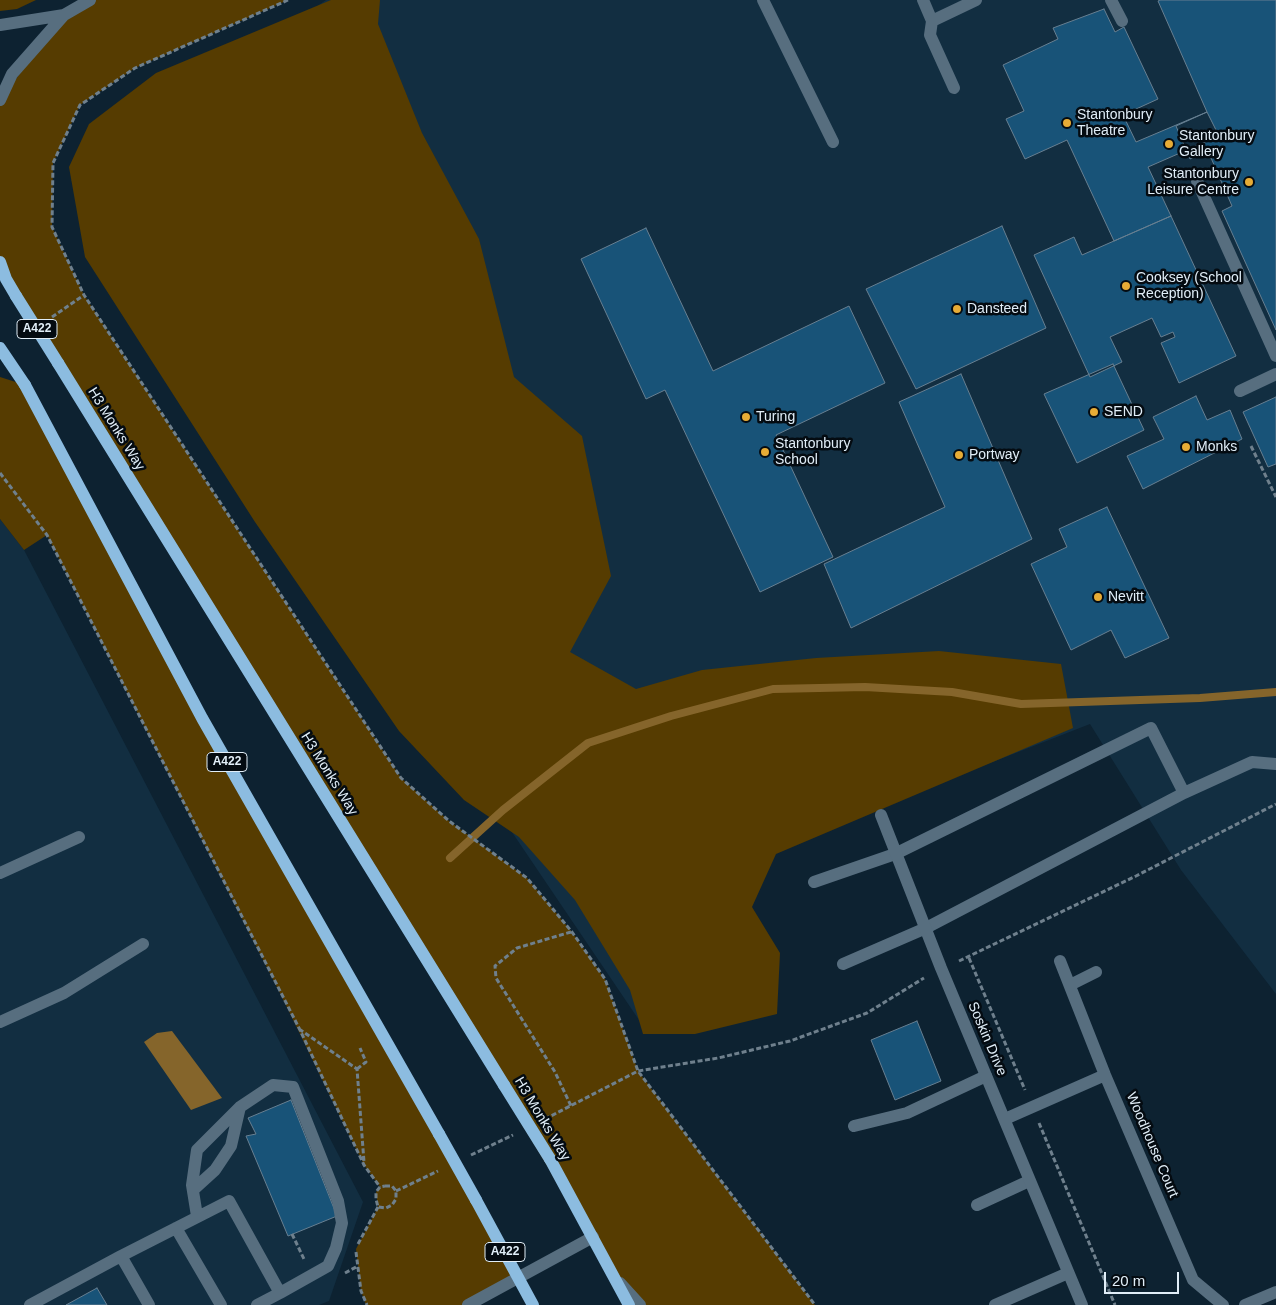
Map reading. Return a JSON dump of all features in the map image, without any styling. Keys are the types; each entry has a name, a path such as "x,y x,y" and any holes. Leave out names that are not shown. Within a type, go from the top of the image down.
{"main road":[{"name":"H3 Monks Way","path":"0,262 6,279 16,296 550,1159 629,1305"},
{"name":"A422","path":"0,348 25,384 202,718 439,1134 533,1305"}],"street":[{"path":"0,100 12,74 64,15 90,0"},
{"path":"763,0 833,142"},
{"path":"923,0 932,21 930,35 954,88"},
{"path":"932,21 976,0"},
{"path":"1111,0 1122,21"},
{"path":"0,25 64,15"},
{"path":"1197,181 1276,356"},
{"path":"1240,391 1276,374"},
{"path":"814,882 896,854 1151,728 1184,793"},
{"path":"843,964 926,928 1184,793 1252,762 1276,764"},
{"name":"Soskin Drive","path":"881,815 941,968 1082,1305"},
{"path":"0,873 79,837"},
{"path":"0,1022 64,994 143,944"},
{"name":"Woodhouse Court","path":"1060,962 1105,1075 1193,1280 1223,1305"},
{"path":"1070,985 1096,972"},
{"path":"1005,1119 1105,1075"},
{"path":"854,1126 906,1113 986,1076"},
{"path":"197,1216 193,1190 197,1150 240,1107 273,1085 293,1087 338,1201 342,1223 336,1248 328,1266 258,1305"},
{"path":"193,1190 215,1170 231,1146 240,1107"},
{"path":"977,1205 1029,1182"},
{"path":"30,1305 197,1216 229,1201 280,1293"},
{"path":"176,1228 221,1305"},
{"path":"468,1305 593,1237"},
{"path":"121,1256 149,1305"},
{"path":"995,1305 1068,1273"},
{"path":"615,1278 640,1305"},
{"path":"1246,1305 1276,1292"}],"path":[{"path":"288,0 135,68 80,105 53,163 52,227 84,295 401,778 449,821 527,878 572,932 605,979 638,1070 815,1305"},
{"path":"1251,446 1276,497"},
{"path":"0,473 47,535 299,1028 364,1165 380,1187"},
{"path":"536,1123 638,1070 718,1058 790,1041 867,1013 941,968 969,958 1136,876 1276,804"},
{"path":"571,1106 555,1072 496,978 494,966 517,948 572,932"},
{"path":"969,958 1114,1305"},
{"path":"299,1028 357,1069"},
{"path":"357,1069 366,1062 360,1048"},
{"path":"357,1069 364,1165"},
{"path":"466,1157 519,1132"},
{"path":"396,1191 440,1170"},
{"path":"368,1305 361,1291 356,1249 378,1207 376,1192 380,1187 392,1186 396,1191 396,1199 392,1205 386,1208 378,1207"}],"shaded area":[{"path":"0,0 36,0 17,9 0,11"},
{"path":"93,0 288,0 135,68 80,105 53,163 52,227 84,295 401,778 449,821 527,878 572,932 605,979 638,1071 815,1305 640,1305 615,1278 0,262 0,100 64,15"},
{"name":"Stantonbury School","path":"326,0 1276,0 1276,994 1181,870 1090,724 744,859 639,1020 71,180"},
{"path":"331,0 380,0 378,24 422,133 479,239 514,377 582,436 611,576 570,652 636,689 702,670 816,658 939,651 1061,664 1073,728 776,854 752,907 780,953 777,1014 695,1034 643,1034 630,990 575,900 519,837 464,800 399,731 255,522 85,257 69,167 89,124 156,73"},
{"path":"0,377 25,385 202,718 518,1277 468,1305 366,1305 361,1291 356,1249 378,1207 376,1192 380,1187 364,1165 280,993 47,535 24,550 0,519"},
{"path":"0,519 24,550 363,1202 329,1301 319,1305 0,1305"},
{"path":"172,1031 222,1098 191,1110 144,1042 157,1033"}],"building":[{"name":"Stantonbury Leisure Centre","path":"1276,0 1276,330 1222,211 1232,206 1208,151 1190,159 1176,126 1207,112 1158,1"},
{"name":"Stantonbury Theatre","path":"1104,9 1115,32 1124,27 1158,99 1123,115 1136,142 1207,112 1219,136 1148,167 1171,216 1114,241 1067,140 1025,159 1006,119 1024,111 1003,65 1058,39 1053,28"},
{"name":"Cooksey (School Reception)","path":"1171,216 1236,356 1179,383 1161,343 1175,337 1173,332 1161,337 1152,318 1110,337 1122,362 1090,377 1034,255 1074,237 1082,255"},
{"name":"Dansteed","path":"1002,226 1046,328 916,389 866,289"},
{"name":"Turing","path":"646,228 713,371 849,306 885,383 776,435 833,557 760,592 665,390 646,399 581,259"},
{"name":"SEND","path":"1113,364 1144,430 1077,463 1044,394"},
{"name":"Portway","path":"961,374 1032,539 851,628 824,564 945,507 899,402"},
{"name":"Monks","path":"1196,396 1207,420 1230,410 1242,439 1143,489 1127,456 1164,439 1153,417"},
{"path":"1276,397 1276,464 1268,467 1243,412"},
{"name":"Nevitt","path":"1107,507 1169,638 1125,658 1111,630 1071,650 1031,564 1067,547 1059,529"},
{"path":"917,1021 941,1081 895,1100 871,1040"},
{"path":"291,1100 337,1216 288,1236 246,1136 256,1134 248,1118"},
{"path":"97,1288 107,1305 66,1305"}],"waterway":[{"path":"450,858 503,810 588,743 671,716 773,689 865,687 952,692 1021,704 1200,698 1276,692"}],"place":[{"name":"Stantonbury Theatre","path":"1067,123"},
{"name":"Stantonbury Gallery","path":"1169,144"},
{"name":"Stantonbury Leisure Centre","path":"1249,182"},
{"name":"Cooksey (School Reception)","path":"1126,286"},
{"name":"Dansteed","path":"957,309"},
{"name":"SEND","path":"1094,412"},
{"name":"Turing","path":"746,417"},
{"name":"Monks","path":"1186,447"},
{"name":"Stantonbury School","path":"765,452"},
{"name":"Portway","path":"959,455"},
{"name":"Nevitt","path":"1098,597"}]}
